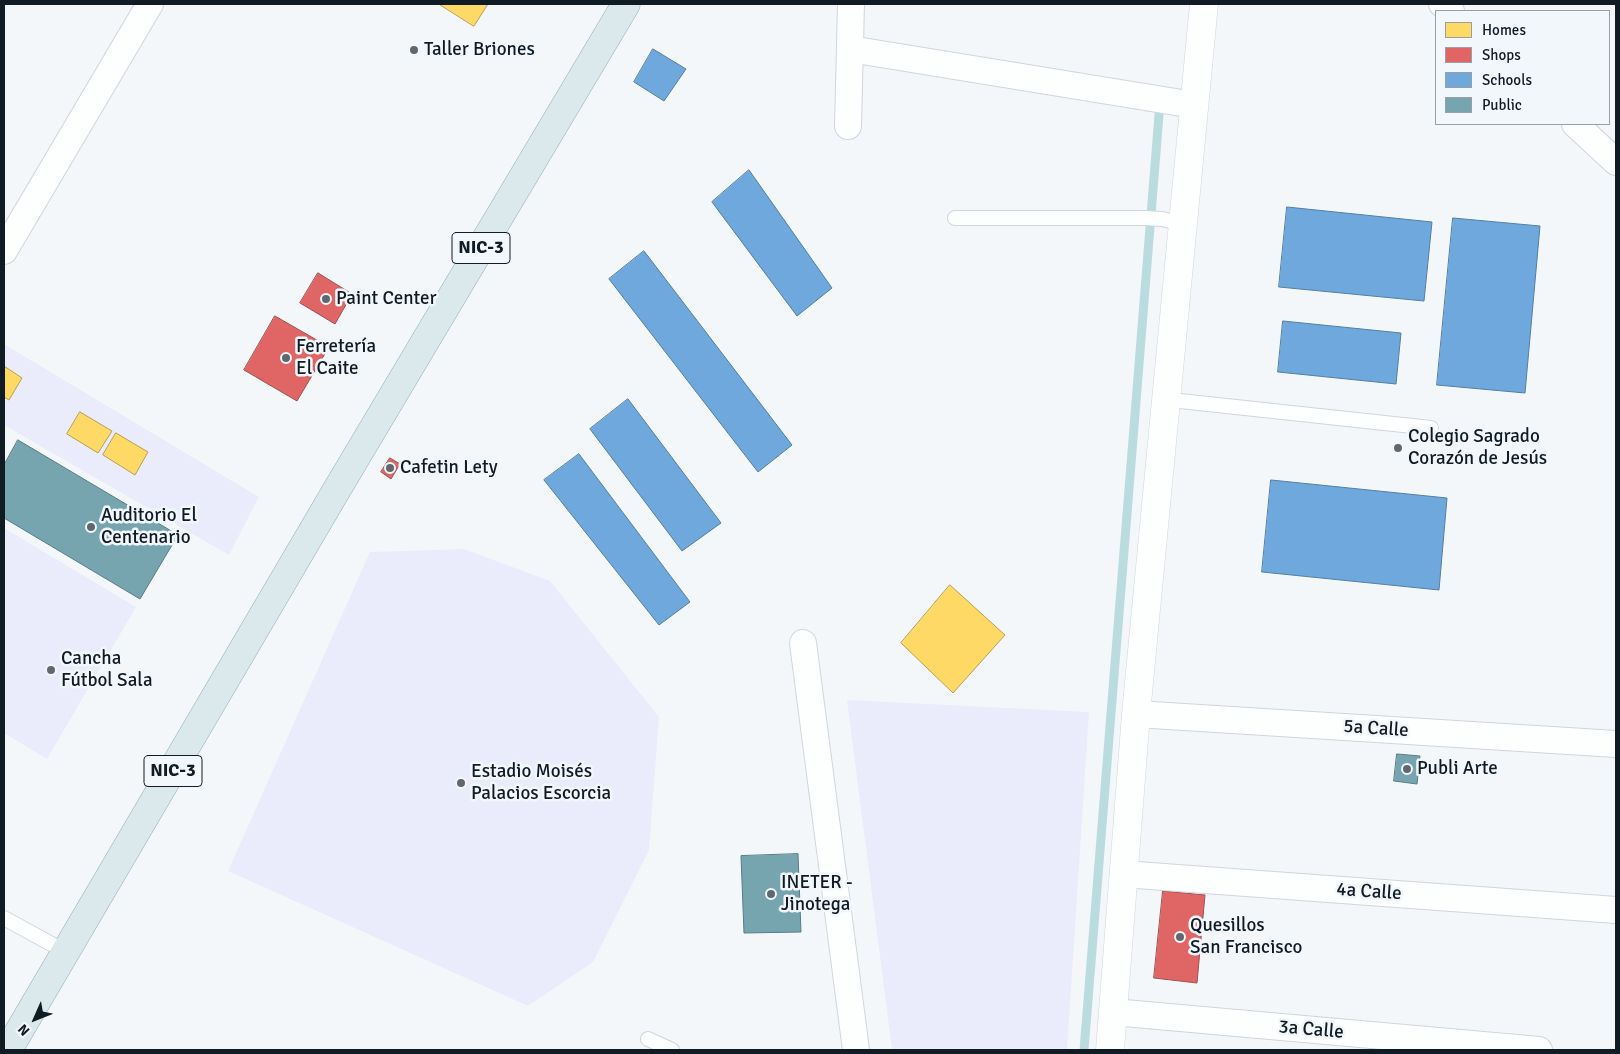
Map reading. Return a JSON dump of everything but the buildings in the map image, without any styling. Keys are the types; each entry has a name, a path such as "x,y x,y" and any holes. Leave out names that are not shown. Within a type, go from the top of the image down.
{"main road":[{"name":"NIC-3","path":"8,1050 336,491 626,4"},
{"path":"1110,1050 1136,714 1204,4"}],"street":[{"path":"4,251 150,4"},
{"path":"848,126 851,4"},
{"path":"850,49 1194,104"},
{"path":"1576,125 1616,162"},
{"path":"803,643 856,1050"},
{"name":"5a Calle","path":"1136,714 1616,744"},
{"name":"4a Calle","path":"1123,874 1616,910"},
{"name":"3a Calle","path":"1113,1012 1539,1050"}],"lane":[{"path":"955,218 1145,218 1162,219 1182,224"},
{"path":"1166,398 1431,428"},
{"path":"4,918 66,952"},
{"path":"648,1039 672,1050"}],"shaded area":[{"path":"4,344 259,497 229,555 4,425"},
{"name":"Cancha Fútbol Sala","path":"4,528 136,607 47,759 4,733"},
{"name":"Estadio Moisés Palacios Escorcia","path":"464,549 550,581 659,717 649,850 593,962 528,1006 228,871 370,552"},
{"path":"847,700 1089,712 1067,1050 892,1050"}],"waterway":[{"path":"1084,1050 1159,115"}],"place":[{"name":"Taller Briones","path":"414,50"},
{"name":"Paint Center","path":"326,299"},
{"name":"Ferretería El Caite","path":"286,358"},
{"name":"Colegio Sagrado Corazón de Jesús","path":"1398,448"},
{"name":"Cafetin Lety","path":"390,468"},
{"name":"Auditorio El Centenario","path":"91,527"},
{"name":"Cancha Fútbol Sala","path":"51,670"},
{"name":"Publi Arte","path":"1407,769"},
{"name":"Estadio Moisés Palacios Escorcia","path":"461,783"},
{"name":"INETER - Jinotega","path":"771,894"},
{"name":"Quesillos San Francisco","path":"1180,937"}]}
